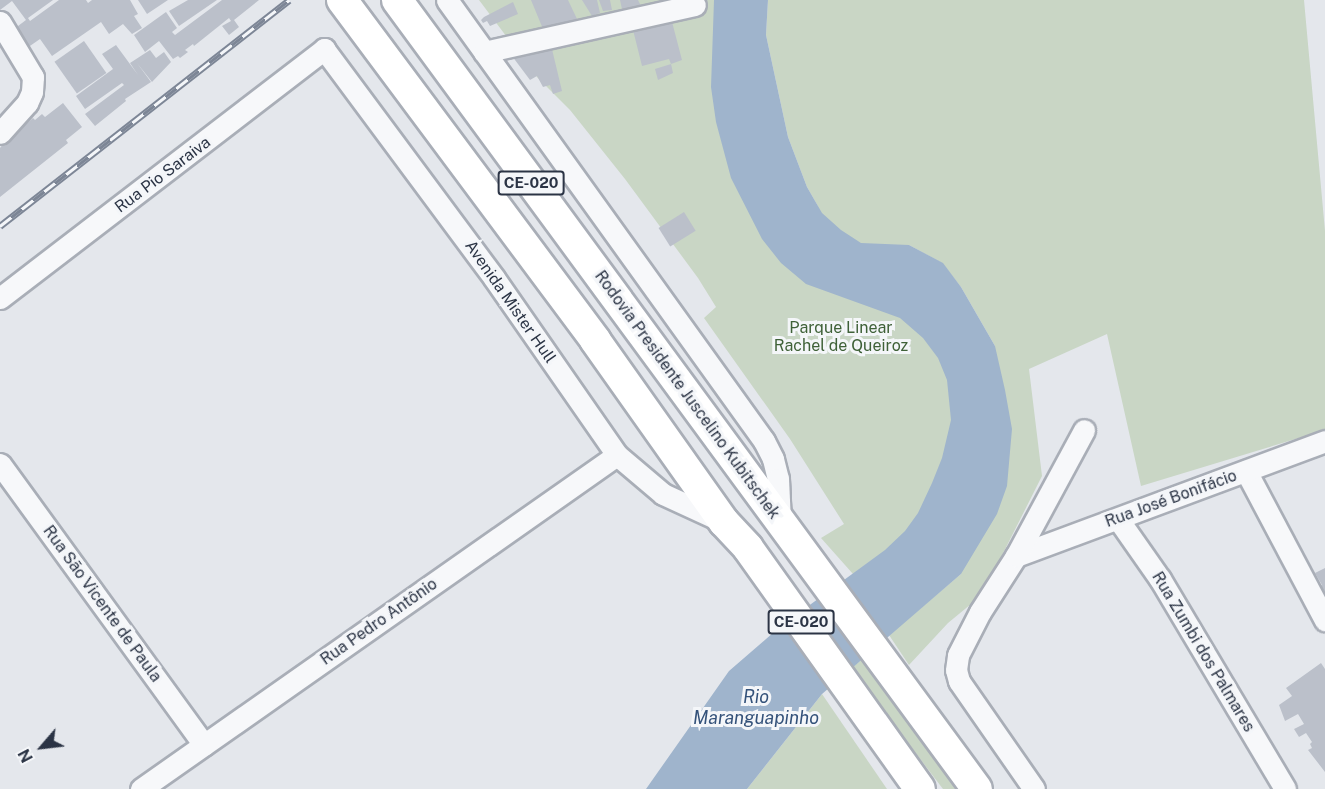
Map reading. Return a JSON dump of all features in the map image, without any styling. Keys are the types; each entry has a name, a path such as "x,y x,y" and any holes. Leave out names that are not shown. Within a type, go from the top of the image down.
{"highway":[{"name":"CE-020","path":"342,0 595,340 724,522 748,549 920,789"},
{"name":"Rodovia Presidente Juscelino Kubitschek","path":"397,0 978,789"}],"street":[{"path":"447,0 764,441 773,459 778,479 784,527"},
{"path":"484,52 695,5"},
{"path":"0,22 33,77 32,92 27,103 0,133"},
{"name":"Rua Pio Saraiva","path":"0,298 324,50"},
{"name":"Avenida Mister Hull","path":"324,50 494,278 617,455 663,494 724,522"},
{"path":"1034,789 964,687 956,670 958,655 965,638 1016,556 1084,430"},
{"name":"Rua José Bonifácio","path":"1016,556 1325,441"},
{"name":"Rua Pedro Antônio","path":"141,789 617,455"},
{"name":"Rua São Vicente de Paula","path":"0,464 204,745"},
{"path":"1246,471 1325,620"},
{"name":"Rua Zumbi dos Palmares","path":"1118,519 1160,579 1285,789"}],"green space":[{"name":"Parque Linear Rachel de Queiroz","path":"479,0 734,0 746,106 819,208 807,187 788,137 766,35 768,0 1304,0 1325,231 1325,430 1141,486 1107,334 1029,369 1042,476 982,595 948,623 909,665 889,635 961,574 995,346 961,287 942,263 909,245 959,397 937,544 872,560 853,574 821,538 844,524 790,439 704,318 716,307 698,278 625,179 570,110 537,77"},
{"path":"864,658 960,789 943,789 851,668"},
{"path":"822,694 887,789 747,789"}],"water":[{"name":"Rio Maranguapinho","path":"714,0 768,0 766,35 788,137 807,187 822,213 841,230 861,243 909,245 943,263 961,287 995,346 1012,429 1007,486 997,514 961,574 822,694 747,789 646,789 729,671 781,626 885,550 905,531 918,513 932,483 942,458 951,420 947,380 938,358 923,338 900,318 806,284 781,263 762,239 731,178 716,122 711,87"}],"building":[{"path":"0,0 53,0 28,18 30,21 59,0 86,0 88,3 92,0 130,0 138,14 134,16 142,28 132,34 123,24 109,34 101,22 52,56 40,39 27,48 14,29 26,20 12,1 0,10"},
{"path":"138,0 168,0 147,14"},
{"path":"188,0 217,0 179,26 169,11"},
{"path":"222,0 259,0 234,20 239,27 229,35 222,26 231,21 229,18 194,46 193,44 185,50 188,52 180,58 178,56 173,59 159,41 145,52 134,35 166,12 177,28 172,32 175,35"},
{"path":"531,0 568,0 577,19 554,28 543,29"},
{"path":"582,0 597,0 600,13 592,16"},
{"path":"599,0 610,0 612,10 603,11"},
{"path":"620,0 638,0 642,8 622,9"},
{"path":"513,2 518,14 490,26 487,21 483,23 481,20 484,17"},
{"path":"671,18 682,60 671,64 669,59 642,66 632,26"},
{"path":"84,41 106,73 77,94 55,62"},
{"path":"116,45 138,75 130,63 150,50 156,58 164,52 171,62 152,82 137,63 151,82 125,99 126,101 95,126 85,114 124,85 122,83 85,109 76,96 113,69 102,54"},
{"path":"551,45 562,91 553,94 550,85 543,87 537,76 530,80 512,56"},
{"path":"671,64 673,73 658,80 655,69"},
{"path":"63,103 82,127 66,140 68,143 0,197 0,148 33,118 35,120 42,114 45,117"},
{"path":"684,212 696,231 670,247 659,228"},
{"path":"1325,568 1325,602 1317,588 1322,585 1315,573"},
{"path":"1321,663 1325,669 1325,772 1308,750 1312,748 1310,744 1312,742 1306,733 1299,737 1294,729 1304,724 1298,714 1285,721 1279,705 1292,696 1286,688"}],"railway":[{"path":"0,226 289,0"}]}
